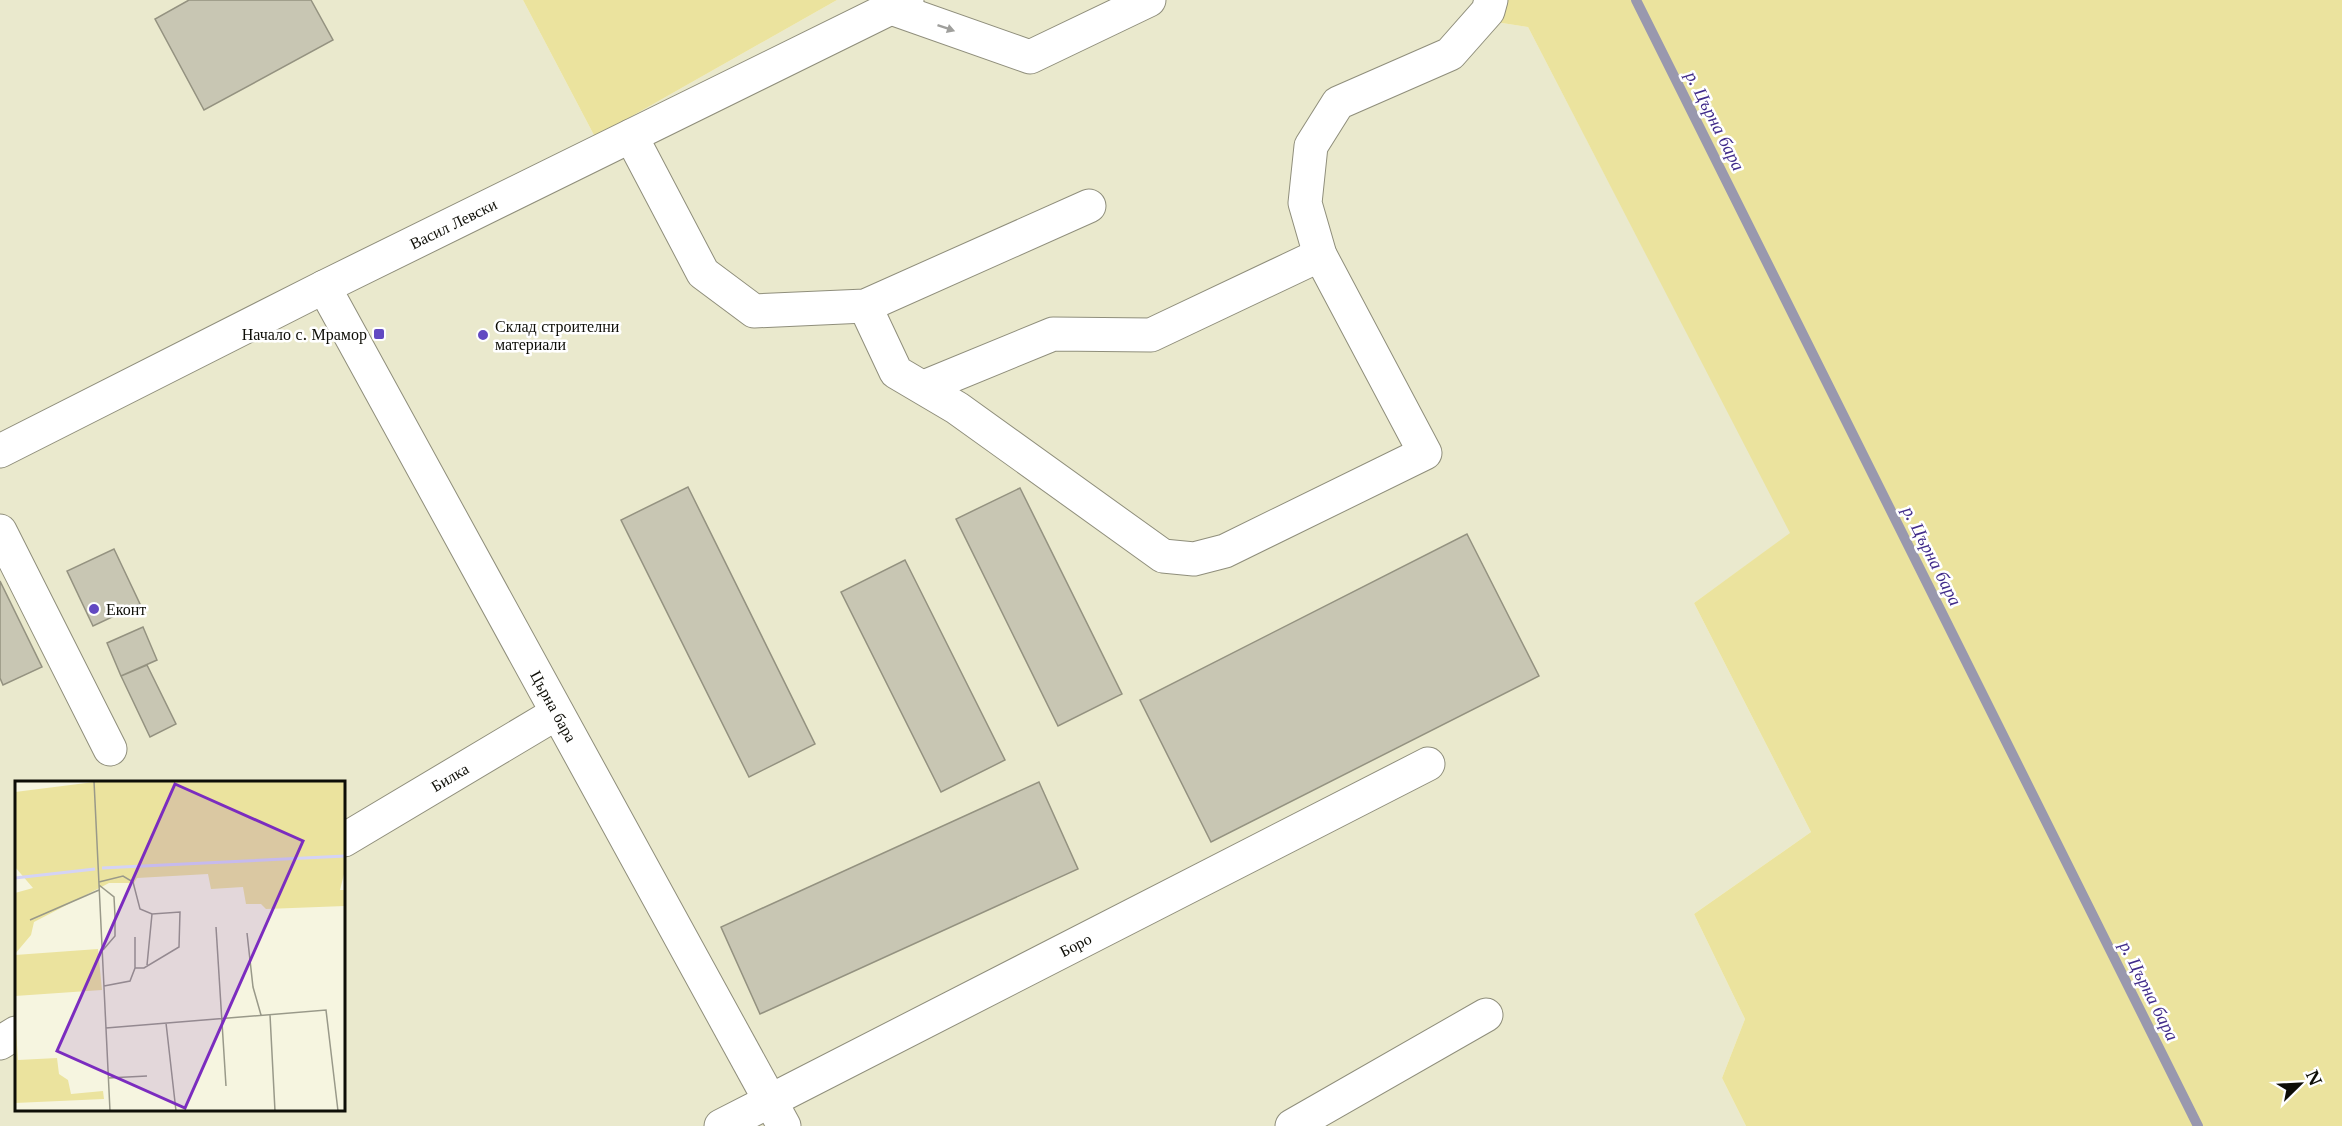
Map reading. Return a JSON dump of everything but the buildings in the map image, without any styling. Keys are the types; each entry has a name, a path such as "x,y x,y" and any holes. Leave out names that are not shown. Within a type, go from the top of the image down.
{"street":[{"path":"899,4 1030,57 1149,0"},
{"path":"865,306 896,372 957,408 1164,556 1194,559 1225,551 1425,453 1320,255 1305,203 1311,146 1338,103 1450,54 1488,11 1491,0"},
{"name":"Васил Левски","path":"0,451 324,287 899,4"},
{"path":"631,136 703,273 754,311 865,306 1089,206"},
{"path":"924,387 1053,334 1151,335 1320,255"},
{"name":"Църна бара","path":"324,287 776,1113"},
{"path":"0,531 110,749"},
{"name":"Билка","path":"345,839 557,713"},
{"name":"Боро","path":"721,1126 776,1113 1428,764"},
{"path":"1292,1126 1486,1015"},
{"path":"0,1043 15,1034"}],"shaded area":[{"path":"0,0 523,0 595,137 837,0 1474,0 1483,20 1528,27 1791,533 1694,603 1811,832 1694,914 1745,1019 1722,1078 1746,1126 0,1126"},
{"path":"523,0 837,0 595,137"},
{"path":"1474,0 2342,0 2342,1126 1746,1126 1722,1078 1745,1019 1694,914 1811,832 1694,603 1790,533 1528,27 1483,20"}],"waterway":[{"name":"р. Църна бара","path":"1636,0 2198,1126"}],"place":[{"name":"Начало с. Мрамор","path":"379,334"},
{"name":"Склад строителни материали","path":"483,335"},
{"name":"Еконт","path":"94,609"}]}
